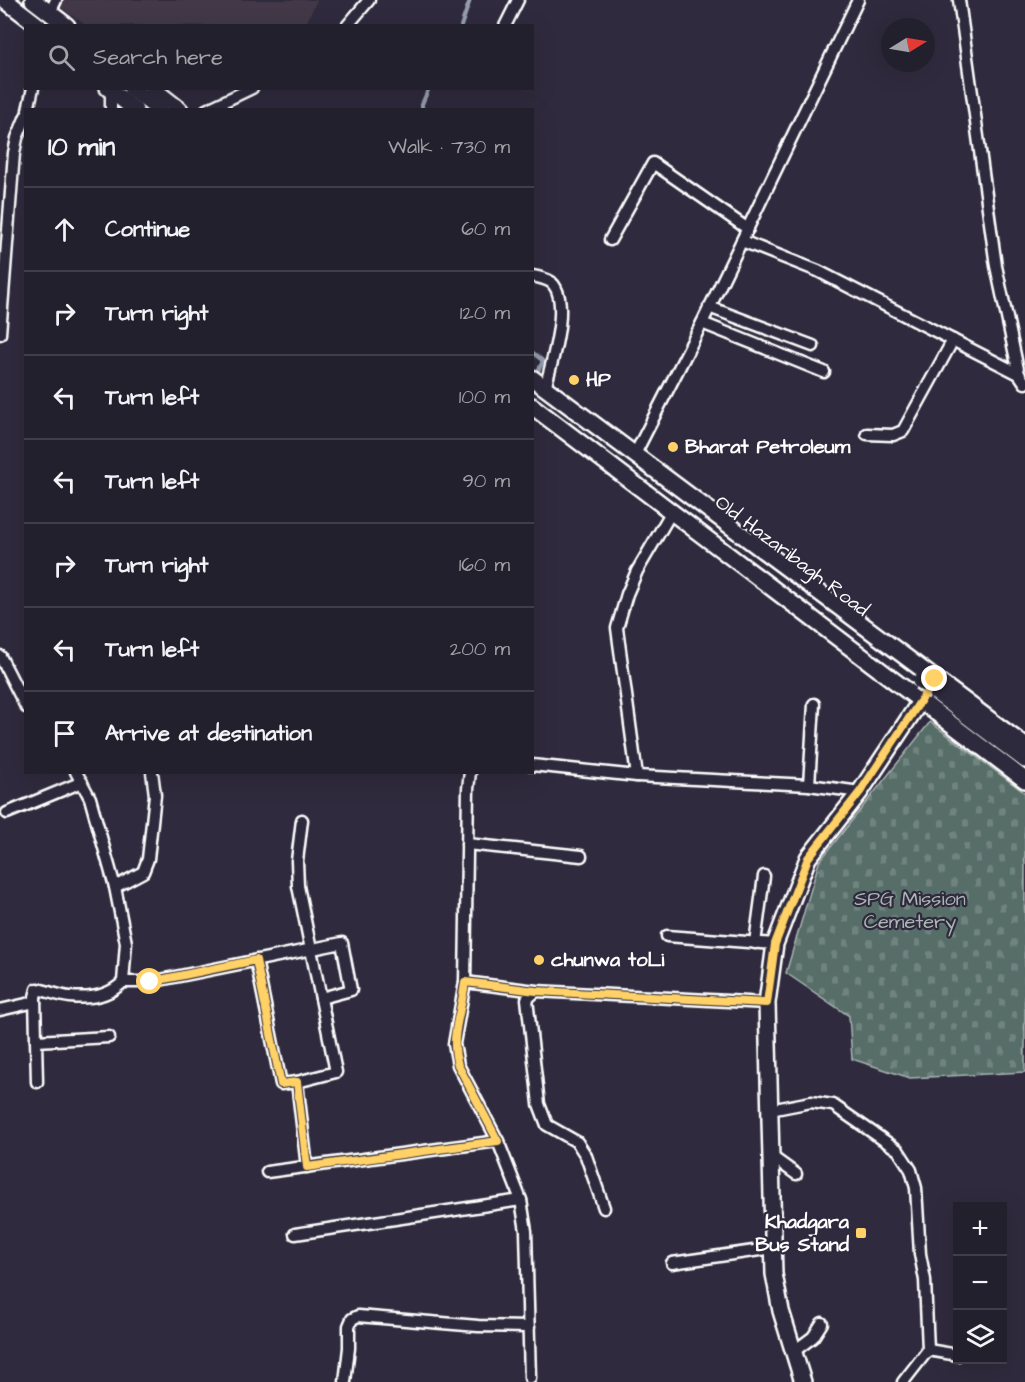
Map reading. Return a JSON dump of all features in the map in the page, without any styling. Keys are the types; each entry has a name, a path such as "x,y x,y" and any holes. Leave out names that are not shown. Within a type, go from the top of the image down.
{"street":[{"path":"5,0 36,24"},
{"path":"17,0 52,13"},
{"path":"33,0 65,24"},
{"path":"350,24 369,0"},
{"path":"506,24 518,0"},
{"path":"635,454 702,323 858,0"},
{"path":"959,0 996,266 1022,379"},
{"path":"0,6 24,24"},
{"path":"28,108 33,90"},
{"path":"111,108 112,90"},
{"path":"113,90 133,108"},
{"path":"114,90 141,108"},
{"path":"134,90 156,108"},
{"path":"155,90 177,108"},
{"path":"210,108 248,90"},
{"path":"0,334 14,153 24,121"},
{"path":"610,240 653,163 748,229"},
{"path":"742,241 818,271 953,340 1022,379"},
{"path":"534,277 550,282 556,290 560,329 536,386 635,454 926,689 1025,780"},
{"path":"709,308 813,346"},
{"path":"702,323 824,372"},
{"path":"867,434 893,435 903,431 953,340"},
{"name":"Old Hazaribagh Road","path":"536,386 926,689 1025,769"},
{"path":"534,408 672,511 926,689 1025,746"},
{"path":"637,776 617,628 627,594 637,571 672,511"},
{"path":"0,656 24,703"},
{"path":"803,1382 781,1311 774,1274 767,1003 775,944 808,858 860,792 926,689"},
{"name":"Old Hazaribagh Road","path":"926,689 1025,760"},
{"path":"809,785 814,704"},
{"path":"534,765 637,776 809,785 860,792"},
{"path":"115,887 143,872 148,859 154,795 152,774"},
{"path":"470,774 465,982 454,1044 455,1055 498,1141 521,1200 526,1231 530,1378"},
{"path":"8,813 79,777 90,798 115,887 126,943 123,982"},
{"path":"256,960 281,1084 336,1072 297,886 297,861 302,820"},
{"path":"467,844 581,856"},
{"path":"755,943 764,876"},
{"path":"667,936 775,944"},
{"path":"37,1082 35,1002 37,989 70,997 103,995 123,982 150,982 342,943 351,990 321,998"},
{"path":"465,982 536,991 767,1003"},
{"path":"536,991 527,999 539,1104 548,1125 577,1142 586,1156 604,1208"},
{"path":"0,1010 35,1002"},
{"path":"36,1041 109,1037"},
{"path":"297,1082 307,1167"},
{"path":"770,1110 811,1102 833,1106 898,1150 911,1170 916,1188 920,1254 926,1280 928,1350 903,1382"},
{"path":"267,1172 498,1141"},
{"path":"771,1156 796,1173"},
{"path":"295,1234 521,1200"},
{"path":"672,1263 774,1248"},
{"path":"345,1382 349,1326 352,1318 358,1316 478,1326 529,1327"},
{"path":"793,1352 813,1337 822,1323"},
{"path":"928,1350 953,1354"}],"shaded area":[{"path":"49,0 317,0 306,24 85,24"}],"green space":[{"name":"SPG Mission Cemetery","path":"930,722 1025,793 1025,1072 910,1078 852,1059 849,1016 786,973 819,862"}],"waterway":[{"path":"462,24 470,0"},
{"path":"422,108 428,90"},
{"path":"534,354 543,361 536,375"}],"place":[{"name":"HP","path":"574,380"},
{"name":"Bharat Petroleum","path":"673,447"},
{"name":"chunwa toLi","path":"539,960"},
{"name":"Khadgara Bus Stand","path":"861,1233"}],"route":[{"path":"150,982 256,960 281,1084 297,1082 307,1167 498,1141 455,1055 457,1018 465,982 536,991 767,1003 775,944 808,858 860,792 935,679"}]}
